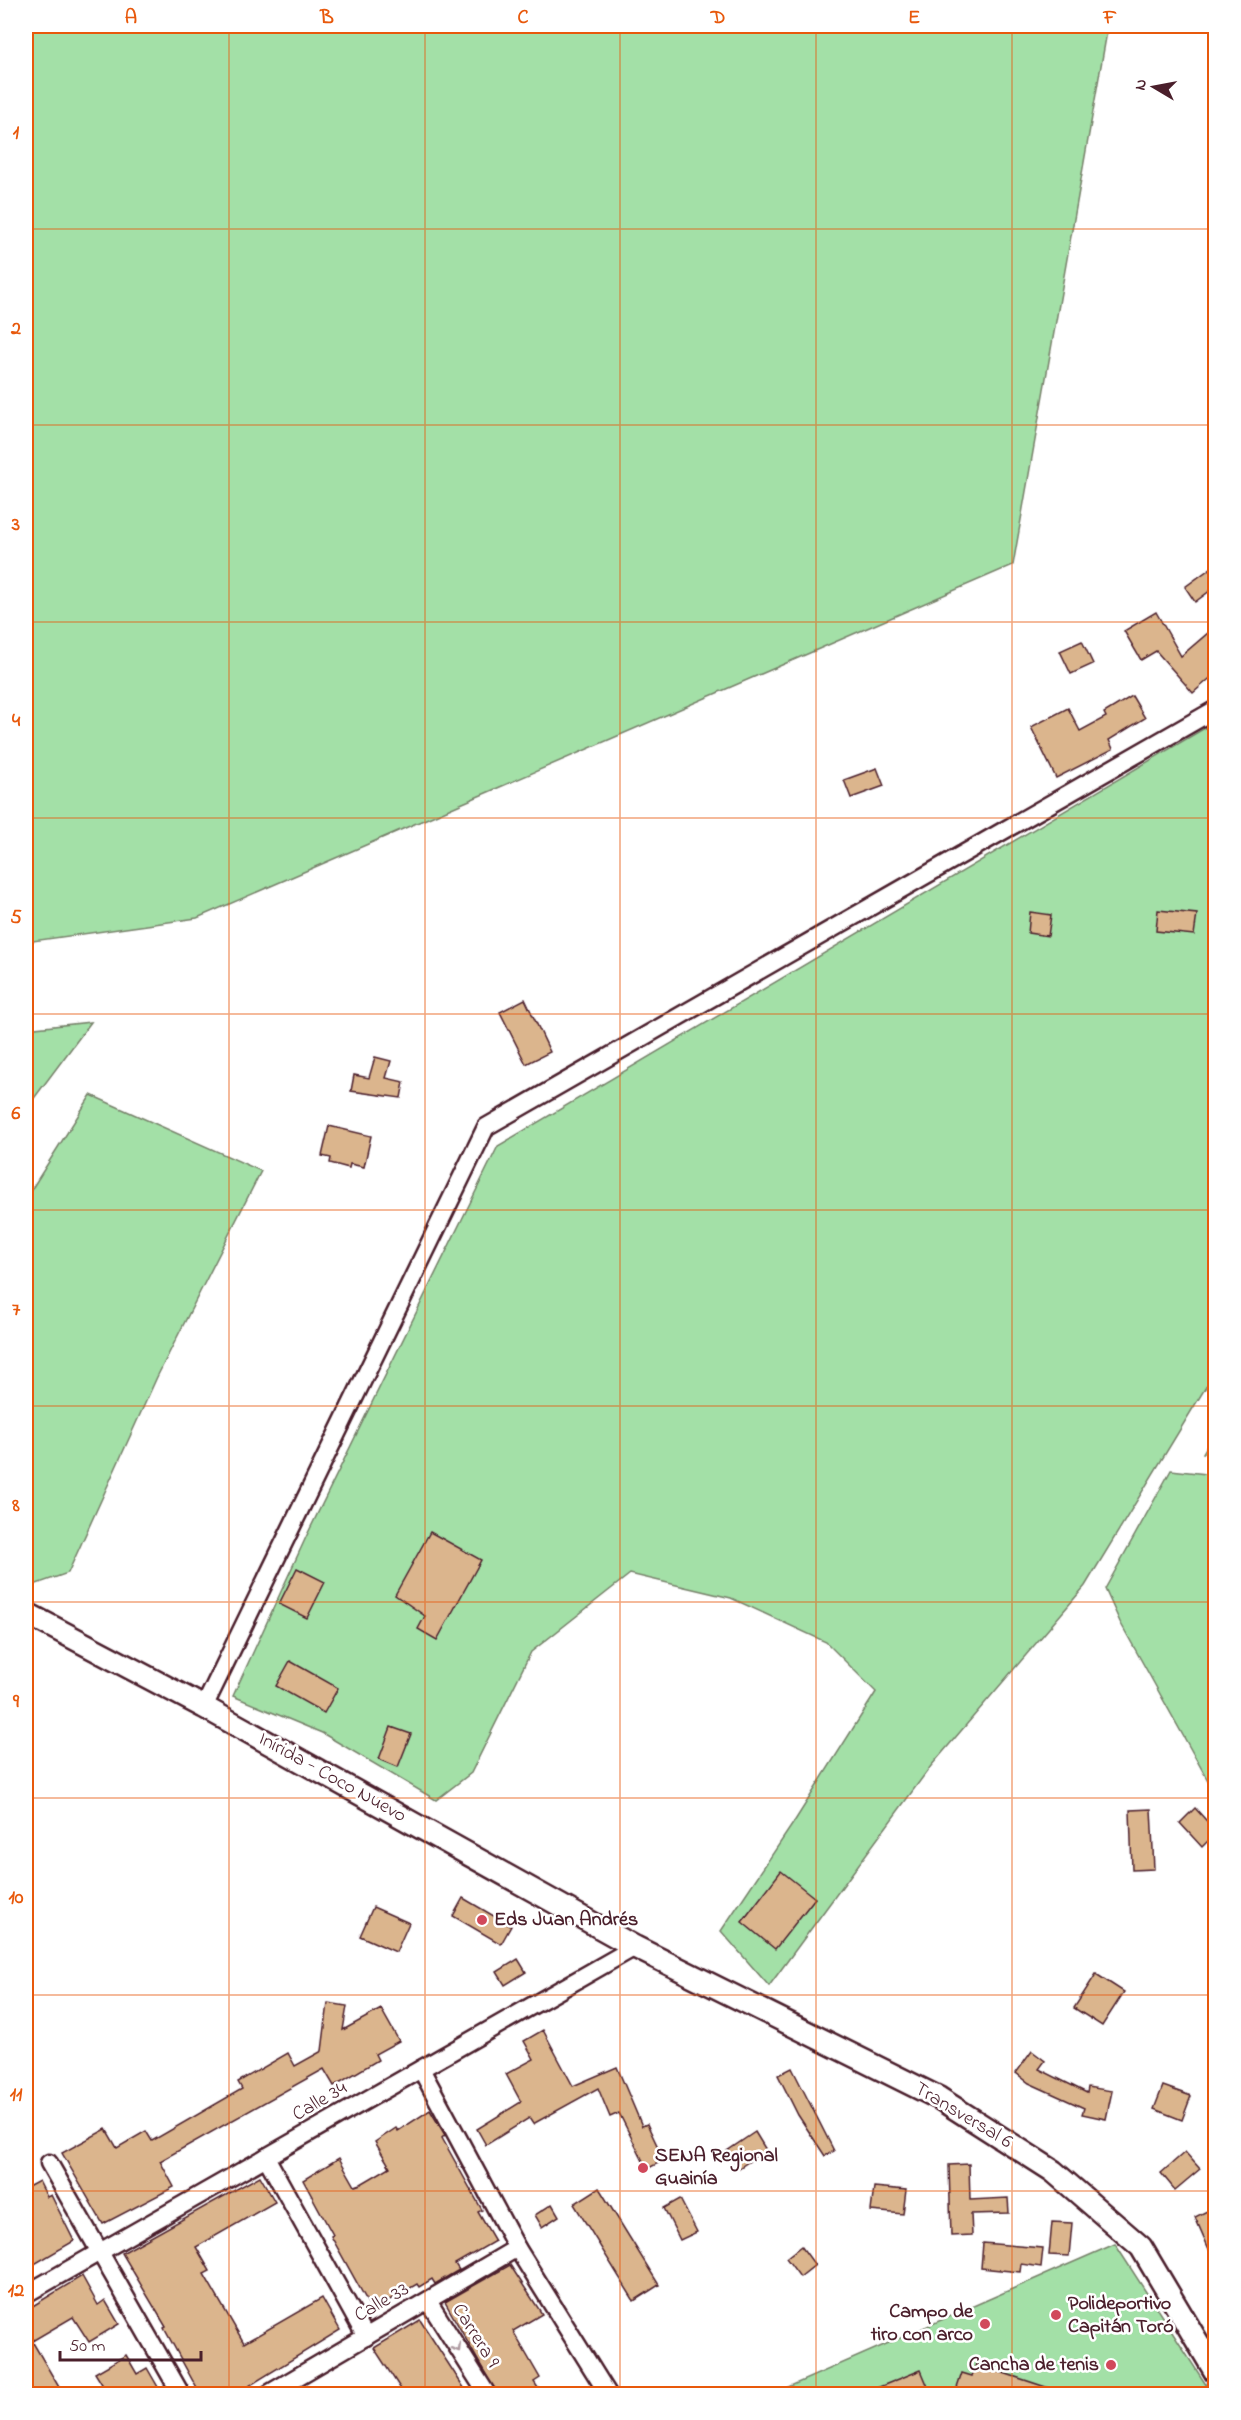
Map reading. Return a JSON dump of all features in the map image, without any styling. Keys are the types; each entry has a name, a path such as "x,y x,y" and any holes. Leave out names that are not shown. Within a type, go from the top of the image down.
{"street":[{"path":"204,1707 486,1127 1215,710"},
{"name":"Inírida - Coco Nuevo","path":"26,1613 204,1707 635,1947"},
{"name":"Calle 34","path":"26,2294 635,1947"},
{"name":"Transversal 6","path":"635,1947 939,2098 1053,2170 1141,2247 1215,2373"},
{"path":"421,2069 517,2248 608,2394"},
{"path":"266,2157 366,2337"},
{"path":"49,2163 98,2253 181,2394"},
{"name":"Calle 33","path":"268,2394 517,2248"},
{"name":"Carrera 9","path":"428,2301 487,2394"}],"green space":[{"path":"26,26 1108,26 1013,565 197,918 26,942"},
{"path":"1215,722 1215,1372 1085,1586 931,1766 769,1986 721,1931 794,1822 876,1692 826,1642 731,1598 630,1574 531,1652 471,1773 436,1800 322,1733 233,1696 307,1535 498,1146"},
{"path":"91,1022 26,1109 26,1029"},
{"path":"91,1095 261,1171 157,1377 68,1573 34,1585 26,1580 26,1198"},
{"path":"1215,1432 1215,1455 1203,1453"},
{"path":"1171,1470 1215,1475 1215,1788 1210,1784 1120,1622 1105,1589"},
{"name":"Polideportivo Capitán Toró","path":"1115,2244 1212,2394 793,2394 788,2387"}],"building":[{"path":"1215,565 1215,587 1195,602 1185,587"},
{"path":"1156,612 1181,656 1215,627 1215,674 1193,693 1156,651 1141,660 1124,631"},
{"path":"1082,641 1093,664 1071,674 1060,651"},
{"path":"1132,696 1145,718 1109,740 1113,749 1056,778 1031,727 1068,708 1080,731 1106,717 1104,713"},
{"path":"877,768 884,786 851,798 844,780"},
{"path":"1158,910 1197,914 1194,935 1156,931"},
{"path":"1030,912 1051,915 1048,936 1028,933"},
{"path":"525,999 550,1052 526,1064 500,1012"},
{"path":"375,1057 391,1061 386,1078 404,1082 401,1098 351,1091 354,1075 369,1078"},
{"path":"329,1126 371,1136 364,1167 350,1164 349,1168 330,1163 331,1158 322,1156"},
{"path":"430,1532 481,1560 437,1640 418,1629 425,1616 395,1595"},
{"path":"297,1568 325,1582 307,1618 279,1604"},
{"path":"290,1661 338,1688 324,1713 276,1686"},
{"path":"391,1727 411,1734 398,1767 379,1759"},
{"path":"1195,1808 1215,1830 1215,1834 1202,1847 1180,1823"},
{"path":"1151,1809 1154,1869 1132,1870 1130,1810"},
{"path":"781,1871 815,1898 775,1949 742,1922"},
{"path":"463,1898 511,1926 501,1944 453,1916"},
{"path":"373,1907 409,1923 396,1952 360,1936"},
{"path":"518,1959 526,1972 505,1985 497,1972"},
{"path":"1096,1974 1124,1992 1102,2026 1074,2008"},
{"path":"328,2003 347,2006 343,2030 381,2009 399,2041 375,2054 378,2060 334,2086 324,2069 160,2161 174,2187 103,2224 62,2153 106,2129 117,2148 146,2131 152,2141 242,2089 238,2082 288,2053 295,2066 322,2051"},
{"path":"543,2030 573,2086 617,2067 642,2126 647,2124 664,2160 647,2169 619,2113 610,2117 598,2088 533,2124 529,2118 486,2145 477,2129 521,2102 506,2074 534,2059 524,2041"},
{"path":"1032,2051 1045,2061 1039,2069 1087,2093 1088,2087 1112,2091 1106,2119 1082,2114 1084,2108 1029,2083 1016,2073"},
{"path":"792,2068 834,2151 825,2156 798,2115 778,2075"},
{"path":"1163,2086 1191,2096 1182,2120 1154,2109"},
{"path":"430,2110 445,2135 442,2138 482,2210 478,2212 495,2241 455,2264 459,2270 435,2284 432,2279 419,2287 417,2284 372,2310 303,2180 339,2158 355,2186 361,2184 390,2167 375,2142 396,2128 398,2131"},
{"path":"755,2132 766,2150 739,2168 727,2151"},
{"path":"1185,2152 1200,2169 1175,2190 1161,2173"},
{"path":"969,2164 970,2200 1008,2198 1009,2213 971,2214 972,2235 951,2236 949,2165"},
{"path":"260,2176 275,2202 196,2247 210,2271 204,2274 244,2343 322,2298 340,2330 236,2394 200,2394 164,2328 166,2327 122,2253"},
{"path":"39,2181 47,2197 51,2195 74,2241 26,2269 26,2188"},
{"path":"874,2187 906,2190 903,2214 871,2211"},
{"path":"599,2188 659,2285 634,2301 574,2204"},
{"path":"680,2199 697,2232 680,2240 664,2208"},
{"path":"552,2204 559,2216 542,2227 535,2215"},
{"path":"1215,2207 1215,2263 1195,2217"},
{"path":"1052,2222 1072,2223 1069,2256 1049,2255"},
{"path":"983,2243 1043,2248 1041,2267 1021,2264 1020,2272 981,2268"},
{"path":"801,2246 815,2265 800,2277 786,2258"},
{"path":"510,2265 542,2314 513,2331 540,2378 534,2382 542,2394 497,2394 445,2302"},
{"path":"82,2276 98,2305 105,2300 119,2324 89,2342 73,2317 32,2341 63,2394 26,2394 26,2310"},
{"path":"420,2320 468,2394 404,2394 374,2348"},
{"path":"126,2355 137,2374 147,2368 162,2394 108,2394 95,2373"},
{"path":"976,2364 1061,2392 1060,2394 955,2394 962,2373 972,2376"},
{"path":"921,2370 931,2394 862,2394"}],"place":[{"name":"Eds Juan Andrés","path":"482,1920"},
{"name":"SENA Regional Guainía","path":"643,2168"},
{"name":"Polideportivo Capitán Toró","path":"1056,2315"},
{"name":"Campo de tiro con arco","path":"985,2324"},
{"name":"Cancha de tenis","path":"1111,2365"}]}
